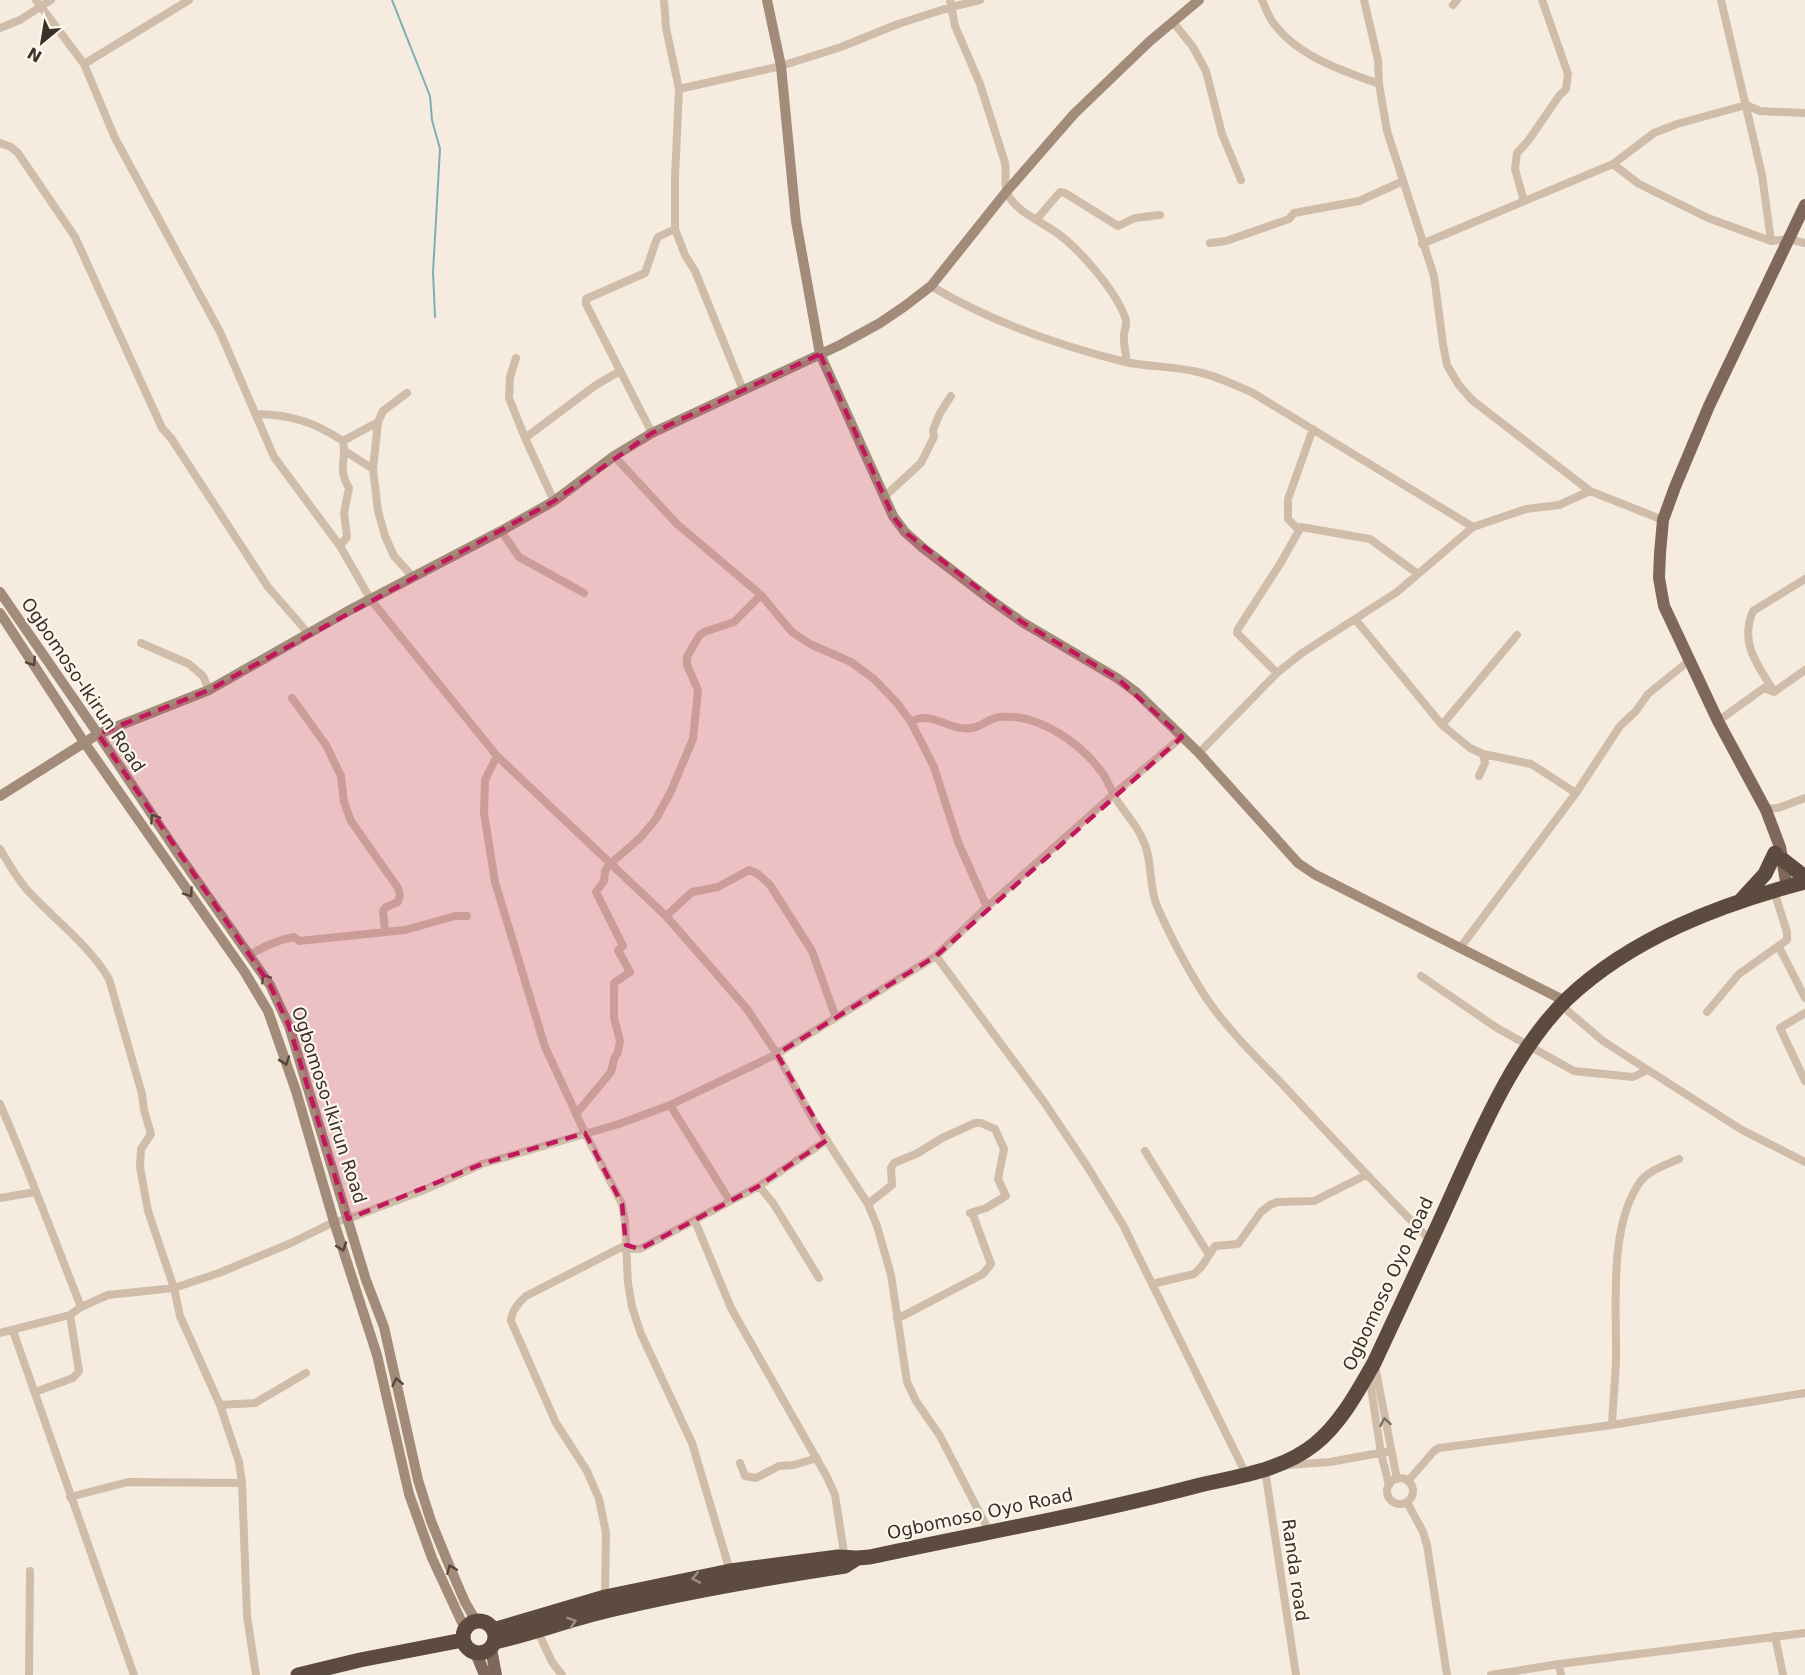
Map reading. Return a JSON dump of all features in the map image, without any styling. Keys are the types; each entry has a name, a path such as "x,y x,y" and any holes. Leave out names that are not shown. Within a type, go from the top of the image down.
{"highway":[{"path":"1738,903 1759,883 1779,857 1805,877"},
{"name":"Ogbomoso Oyo Road","path":"489,1643 538,1632 609,1610 1138,1502 1269,1468 1288,1460 1315,1444 1336,1422 1371,1368 1501,1091 1529,1046 1563,1003 1603,970 1632,950 1706,914 1805,882"},
{"name":"Ogbomoso Oyo Road","path":"489,1643 605,1597 730,1571 849,1560"},
{"path":"298,1675 360,1660 486,1623 489,1643 466,1647 468,1630"}],"main road":[{"path":"1780,889 1780,847 1758,795 1718,721 1664,606 1659,578 1664,520 1675,487 1709,406 1805,204"},
{"path":"485,1675 489,1643"},
{"path":"489,1643 496,1675"}],"street":[{"path":"0,28 39,3 51,0"},
{"path":"84,64 189,0"},
{"path":"664,0 666,28 679,89 675,229 685,255 695,271 743,390"},
{"path":"767,0 781,66 796,221 820,354 893,516 905,532 1022,622 1126,685 1199,753 1298,863 1314,874 1461,948 1563,1003 1603,1041 1742,1130 1805,1162"},
{"path":"679,89 781,66 841,47 950,3 980,0"},
{"path":"0,796 98,734 209,690 308,633 501,531 554,501 614,456 652,433 820,354 879,323 905,306 930,286 1006,192 1074,114 1150,41 1199,0"},
{"path":"1262,0 1272,21 1289,39 1310,54 1338,69 1379,84"},
{"path":"1364,0 1378,60 1379,84 1387,131 1401,182 1434,276 1443,344 1448,365 1458,384 1472,399 1590,492 1664,520"},
{"path":"1524,201 1515,169 1517,153 1566,89 1568,74 1542,0"},
{"path":"1721,0 1762,176 1771,241"},
{"path":"39,3 84,64 115,138 220,332 274,457 339,546 371,600 497,756 666,916 747,1009 777,1053 814,1121 868,1204 891,1275 907,1382 916,1401 940,1436 989,1531"},
{"path":"950,3 955,26 980,84 1005,163 1006,192 1011,200 1036,220 1074,245 1104,282 1126,317 1127,327 1124,333 1127,362"},
{"path":"1173,22 1193,47 1206,71 1222,134 1241,180"},
{"path":"1422,244 1613,164 1654,133 1677,124 1746,105 1760,111 1805,113"},
{"path":"0,143 11,147 18,153 75,237 162,428 171,438 268,587 308,633"},
{"path":"1613,164 1658,195 1708,218 1771,241 1790,239 1805,243"},
{"path":"1210,243 1226,241 1289,219 1294,213 1359,201 1401,182"},
{"path":"1036,220 1060,192 1118,226 1135,218 1160,215"},
{"path":"652,433 586,304 586,299 645,273 658,237 675,229"},
{"path":"930,286 958,303 1015,329 1127,362 1197,371 1221,378 1253,393 1473,527"},
{"path":"516,358 510,377 510,398 525,438 554,501"},
{"path":"525,438 596,385 620,371"},
{"path":"407,393 383,411 378,422 373,469 378,511 385,536 394,556 413,578"},
{"path":"885,497 921,463 934,437 934,427 940,413 951,396"},
{"path":"257,414 282,415 321,426 343,441 345,451 341,466 344,480 349,488 344,513 347,537 339,546"},
{"path":"343,441 378,422"},
{"path":"1299,530 1288,519 1288,500 1313,429"},
{"path":"345,451 373,469"},
{"path":"614,456 677,524 761,595 792,632 810,644 851,663 874,679 897,704 911,722 934,766 958,842 987,907"},
{"path":"1199,753 1277,673 1302,653 1397,592 1473,527 1526,509 1560,505 1590,492"},
{"path":"1277,673 1237,633 1301,526 1370,539 1418,574"},
{"path":"501,531 519,557 584,593"},
{"path":"1774,692 1749,648 1750,618 1753,611 1805,579"},
{"name":"Ogbomoso-Ikirun Road","path":"0,592 270,985 289,1026 348,1220 387,1338 418,1480 431,1521 465,1602 468,1630"},
{"path":"576,1114 611,1072 620,1041 614,1023 614,983 630,972 618,950 623,946 596,892 604,881 605,871 610,864 647,831 656,819 671,791 693,739 698,690 687,665 687,657 692,648 704,632 734,622 761,595"},
{"name":"Ogbomoso-Ikirun Road","path":"0,613 84,742 244,971 268,1011 296,1091 334,1222 377,1355 409,1494 432,1558 468,1630"},
{"path":"1355,619 1442,725 1470,748 1483,754 1531,764 1576,793"},
{"path":"1442,725 1517,636"},
{"path":"141,643 189,664 203,676 209,690"},
{"path":"1461,948 1576,793 1620,726 1636,711 1648,694 1690,660"},
{"path":"1774,692 1805,670"},
{"path":"1718,721 1764,688 1774,692"},
{"path":"292,698 326,745 341,776 344,802 356,830 398,888 400,895 398,902 386,907 383,911 385,932"},
{"path":"911,722 917,718 927,717 959,728 970,729 986,720 1007,717 1045,724 1088,756 1108,782 1113,795 1143,839 1157,905 1190,971 1209,1002 1237,1036 1366,1175 1431,1241"},
{"path":"0,1333 70,1315 81,1307 108,1295 174,1288 219,1273 334,1222 348,1220 482,1164 619,1124 670,1105 777,1053 936,956 987,907 1182,737"},
{"path":"1479,776 1485,763 1483,754"},
{"path":"497,756 485,780 484,813 495,882 545,1047 585,1133 622,1204 632,1307 641,1334 693,1443 730,1571"},
{"path":"1762,809 1778,808 1805,798"},
{"path":"0,849 28,891 77,939 110,979 151,1134 141,1149 140,1167 146,1201 174,1288 180,1316 220,1405 239,1462 242,1483 247,1616 256,1675"},
{"path":"666,916 692,892 718,887 748,870 758,874 770,885 812,951 836,1018"},
{"path":"1707,1012 1739,974 1787,940 1780,889"},
{"path":"249,955 278,940 288,938 294,937 298,941 405,930 454,916 467,916"},
{"path":"1779,947 1805,998"},
{"path":"936,956 1044,1102 1123,1225 1246,1474"},
{"path":"1420,976 1497,1028 1574,1071 1633,1077 1648,1070"},
{"path":"1805,1012 1780,1028 1805,1081"},
{"path":"0,1104 21,1151 34,1192 81,1307"},
{"path":"670,1105 730,1201"},
{"path":"868,1204 892,1185 891,1168 894,1162 918,1153 942,1138 975,1123 981,1123 994,1129 1004,1149 998,1179 1006,1196 986,1208 970,1213 973,1215 991,1264 983,1274 897,1319"},
{"path":"626,1245 639,1249 695,1221 759,1186 827,1140"},
{"path":"1145,1151 1209,1255"},
{"path":"1611,1425 1616,1362 1617,1273 1622,1221 1640,1182 1649,1173 1679,1159"},
{"path":"1152,1284 1194,1274 1215,1246 1238,1244 1261,1212 1270,1204 1314,1201 1366,1175"},
{"path":"759,1186 773,1203 819,1278"},
{"path":"0,1198 34,1192"},
{"path":"695,1221 731,1308 817,1458 835,1495 849,1560"},
{"path":"605,1597 606,1533 599,1499 587,1472 556,1424 510,1322 511,1316 526,1296 626,1245"},
{"path":"35,1392 74,1378 78,1374 70,1315"},
{"path":"13,1331 134,1675"},
{"path":"1371,1368 1397,1479"},
{"path":"1371,1368 1381,1453 1389,1485 1388,1496 1393,1502 1400,1504 1407,1502 1413,1492 1408,1482 1397,1479"},
{"path":"220,1405 255,1403 306,1373"},
{"path":"1408,1482 1434,1451 1440,1448 1611,1425 1805,1393"},
{"path":"1269,1468 1330,1462 1390,1451"},
{"path":"740,1463 745,1476 756,1478 779,1466 794,1465 817,1458"},
{"name":"Randa road","path":"1269,1468 1296,1675"},
{"path":"1389,1485 1397,1479"},
{"path":"70,1497 128,1482 242,1483"},
{"path":"1407,1502 1423,1532 1427,1545 1447,1675"},
{"path":"29,1675 30,1571"},
{"path":"538,1632 552,1662 562,1675"},
{"path":"1491,1675 1559,1664 1805,1633"},
{"path":"1775,1636 1783,1675"},
{"path":"1559,1664 1561,1675"}],"highlighted area":[{"path":"820,354 893,516 905,532 1022,622 1117,678 1182,737 936,956 777,1054 827,1140 759,1186 640,1249 626,1245 622,1204 585,1133 482,1164 348,1219 289,1026 270,985 98,734 209,690 554,501 652,433"}],"waterway":[{"path":"392,0 430,96 432,120 440,149 433,272 435,317"}]}
